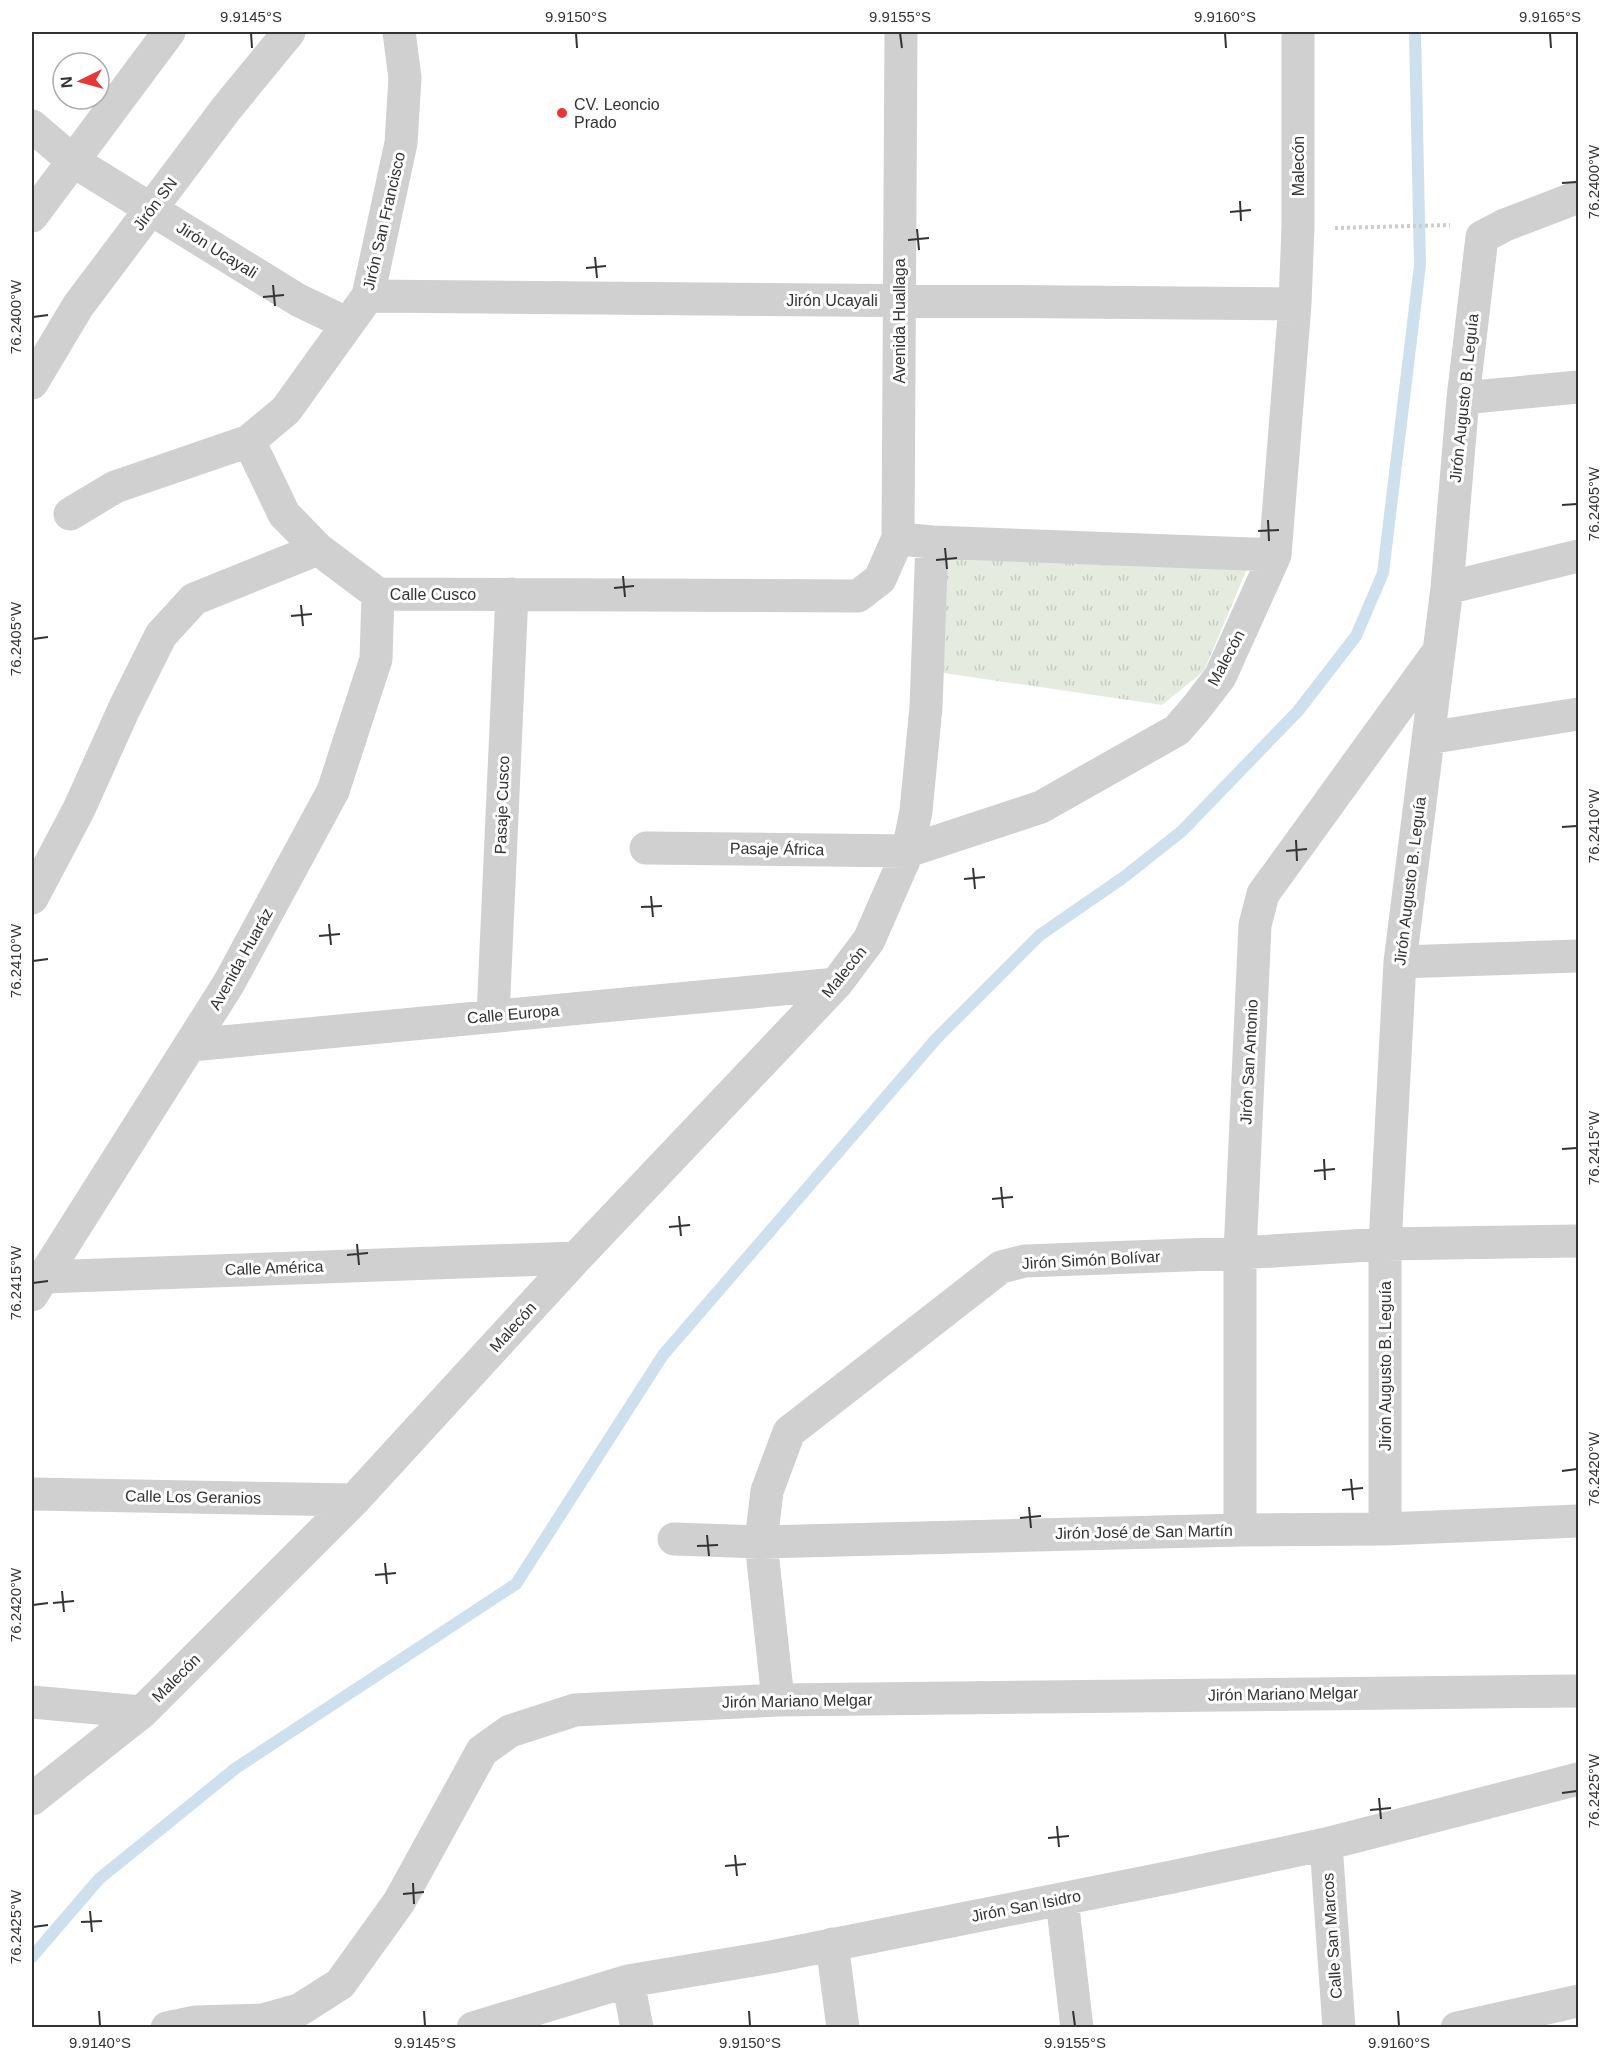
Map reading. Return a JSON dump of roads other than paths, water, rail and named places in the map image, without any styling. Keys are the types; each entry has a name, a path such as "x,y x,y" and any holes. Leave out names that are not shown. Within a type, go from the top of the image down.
{"street":[{"path":"32,216 169,32"},
{"name":"Jirón SN","path":"32,383 78,306 226,109 289,32"},
{"name":"Jirón San Francisco","path":"70,514 115,487 249,441 286,410 368,296 401,143 405,78 399,32"},
{"name":"Avenida Huallaga","path":"898,538 901,32"},
{"name":"Malecón","path":"32,1799 142,1712 354,1500 576,1258 836,984 869,940 908,850 1041,807 1177,730 1220,677 1275,555 1296,304 1298,32"},
{"name":"Jirón Ucayali","path":"32,126 73,160 152,210 298,300 348,324"},
{"name":"Jirón Augusto B. Leguía","path":"1385,1529 1385,1244 1400,962 1447,588 1463,398 1482,237 1505,225 1578,196"},
{"name":"Jirón Ucayali","path":"368,296 1296,304"},
{"path":"1463,398 1578,387"},
{"path":"32,898 79,809 124,709 161,635 195,599 318,549 284,514 249,441"},
{"path":"898,538 932,542 1275,555"},
{"name":"Calle Cusco","path":"318,549 378,594 858,596 880,579 898,538"},
{"path":"908,850 916,811 926,707 932,542"},
{"path":"1447,588 1578,556"},
{"name":"Avenida Huaráz","path":"37,1286 229,983 333,791 376,659 378,594"},
{"name":"Pasaje Cusco","path":"493,1016 512,594"},
{"name":"Jirón San Antonio","path":"1240,1530 1240,1253 1255,925 1263,894 1439,651"},
{"path":"1428,738 1578,714"},
{"name":"Pasaje África","path":"646,848 908,850"},
{"path":"1400,962 1578,956"},
{"name":"Calle Europa","path":"191,1045 836,984"},
{"name":"Jirón Simón Bolívar","path":"778,1700 761,1542 767,1491 789,1432 1001,1268 1025,1262 1385,1244 1578,1241"},
{"name":"Calle América","path":"37,1286 576,1258"},
{"name":"Calle Los Geranios","path":"32,1494 354,1500"},
{"name":"Jirón José de San Martín","path":"674,1539 761,1542 1240,1530 1385,1529 1578,1521"},
{"name":"Jirón Mariano Melgar","path":"167,2028 196,2022 263,2020 299,2010 340,1984 399,1902 482,1751 510,1731 575,1710 778,1700 1578,1691"},
{"path":"32,1702 142,1712"},
{"name":"Jirón San Isidro","path":"473,2028 628,1981 771,1957 1062,1900 1326,1844 1578,1779"},
{"name":"Calle San Marcos","path":"1326,1844 1339,2028"},
{"path":"1062,1900 1077,2028"},
{"path":"832,1944 843,2028"},
{"path":"628,1981 637,2028"},
{"path":"1457,2028 1578,2001"}],"waterway":[{"path":"32,1957 99,1879 236,1768 516,1584 663,1355 936,1039 1040,935 1124,877 1182,831 1298,711 1356,636 1383,573 1420,265 1415,32"}],"place":[{"name":"CV. Leoncio Prado","path":"562,113"}]}
